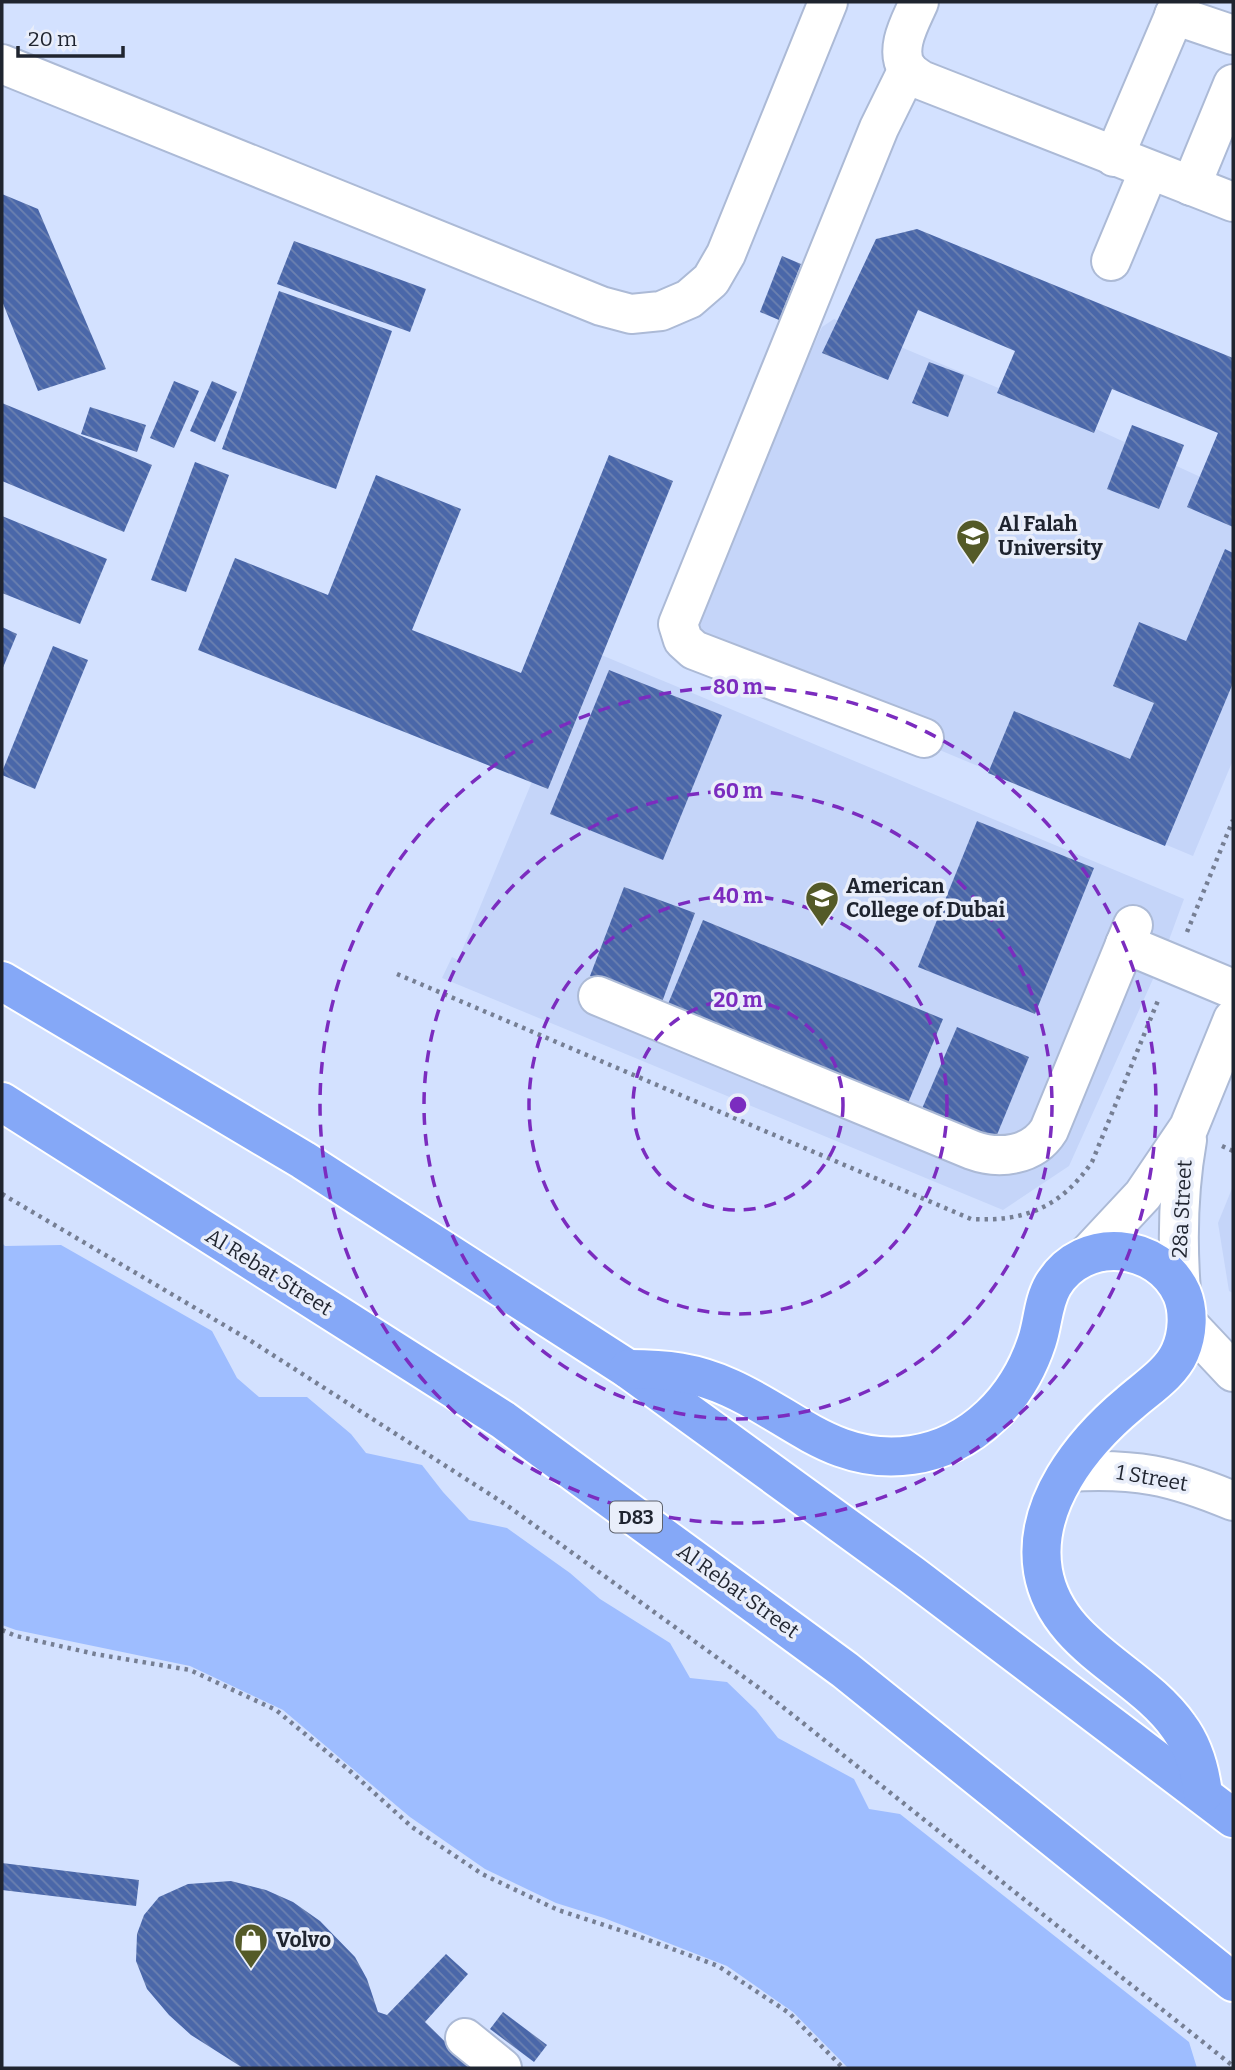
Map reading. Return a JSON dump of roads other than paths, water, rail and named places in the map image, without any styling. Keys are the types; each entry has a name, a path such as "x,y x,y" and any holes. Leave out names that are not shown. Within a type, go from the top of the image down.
{"highway":[{"path":"2,981 303,1160 628,1369 912,1575 1233,1818"},
{"name":"Al Rebat Street","path":"2,1102 503,1420 845,1670 1233,1982"},
{"path":"2,1131 215,1237"},
{"path":"628,1369 667,1369 700,1376 732,1388 812,1436 843,1449 876,1456 910,1455 937,1449 972,1433 1000,1406 1021,1376 1037,1342 1045,1305 1053,1284 1068,1267 1087,1255 1114,1250 1141,1254 1164,1269 1184,1307 1180,1353 1167,1369 1096,1437 1068,1472 1051,1503 1042,1537 1043,1572 1055,1606 1075,1634 1163,1708 1179,1727 1196,1758 1203,1794"}],"street":[{"path":"2,64 601,306 631,314 661,311 689,299 711,280 730,243 828,2"},
{"path":"919,2 903,40 903,55 908,69 921,80 1233,202"},
{"path":"1111,261 1131,163 1177,9 1233,35"},
{"path":"908,69 869,153 678,624 682,640 694,650 924,738"},
{"path":"1191,186 1233,84"},
{"path":"598,996 972,1150 1000,1156 1035,1147 1049,1130 1129,934 1233,989"},
{"name":"28a Street","path":"1087,1255 1143,1195 1189,1127 1233,1019"},
{"name":"28a Street","path":"1184,1307 1178,1250 1178,1209 1189,1127"},
{"path":"1184,1307 1233,1372"},
{"name":"1 Street","path":"1068,1472 1138,1472 1173,1478 1233,1501"},
{"path":"464,2038 502,2068"}],"place":[{"name":"Al Falah University","path":"973,566"},
{"name":"American College of Dubai","path":"822,928"},
{"name":"Volvo","path":"251,1970"}]}
